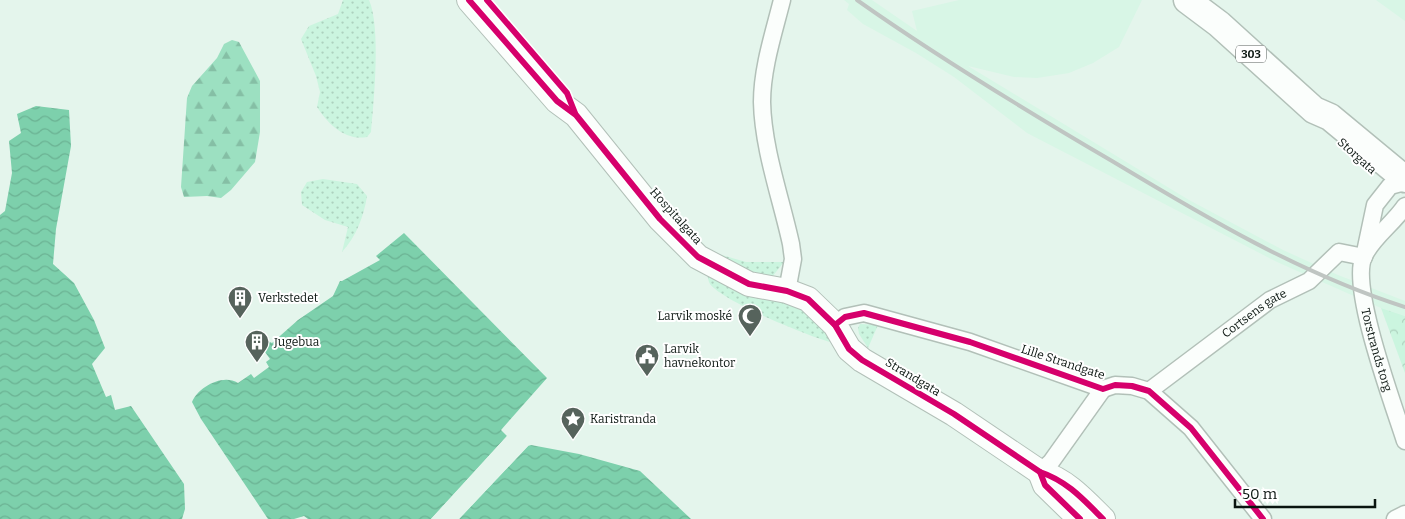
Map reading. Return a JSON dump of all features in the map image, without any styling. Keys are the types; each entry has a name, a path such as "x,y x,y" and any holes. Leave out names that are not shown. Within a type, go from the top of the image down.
{"main road":[{"name":"Hospitalgata","path":"469,0 557,101 576,115 660,219 698,257 749,284 787,291"},
{"name":"Hospitalgata","path":"487,0 567,93 576,115"},
{"name":"Storgata","path":"1187,0 1218,24 1314,110 1330,117 1402,186"},
{"name":"Strandgata","path":"787,291 808,299 836,325 849,349 862,360 954,414 1040,472 1056,477 1072,488 1086,516"}],"street":[{"path":"782,0 766,69 762,99 764,126 792,244 793,259 787,291"},
{"path":"1364,257 1402,186"},
{"name":"Torstrands torg","path":"1402,186 1375,205 1361,280 1365,306 1405,441"},
{"name":"Cortsens gate","path":"1149,391 1270,300 1309,281 1339,252 1364,257"},
{"name":"Lille Strandgate","path":"836,325 845,318 864,313 970,342 1103,389 1115,385 1132,386 1149,391 1191,428 1263,519"},
{"path":"1040,472 1051,462 1103,389"},
{"path":"1395,519 1405,514"}],"shaded area":[{"path":"844,0 872,0 917,31 912,11 959,0 1142,0 1119,47 1093,63 1069,73 1037,78 1014,77 968,66 1189,200 1283,250 1338,275 1405,301 1405,316 1381,308 1277,262 1027,133 954,77 916,53 863,24 847,10 849,4"},
{"path":"1376,0 1405,0 1405,21"}],"green space":[{"path":"343,0 369,0 373,12 376,45 375,84 371,132 367,137 359,138 344,134 326,119 317,107 320,92 316,76 301,39 309,26 338,14"},
{"path":"232,40 239,42 260,81 260,132 255,162 231,190 221,198 207,196 184,197 181,187 187,98 192,86 217,58 224,44"},
{"path":"323,179 357,184 367,196 359,226 342,252 348,227 325,220 302,205 301,192 307,182"},
{"path":"718,254 746,262 784,262 772,277 757,278"},
{"path":"707,273 800,305 819,321 830,342 803,333 731,300 710,284"},
{"path":"1381,308 1405,316 1405,373"},
{"path":"860,324 878,325 868,348 859,334 858,328"}],"water":[{"path":"36,106 69,110 71,146 56,229 53,264 74,283 94,320 105,348 92,364 106,397 111,395 115,410 131,406 184,484 185,509 182,519 0,519 0,215 5,211 12,173 9,141 21,133 17,114"},
{"path":"404,233 547,378 501,430 507,436 431,519 308,519 304,516 294,519 268,519 201,419 192,402 200,391 212,383 232,380 238,383 251,374 254,378 269,367 266,362 270,359 260,345 268,341 272,343 298,320 333,296 340,281 380,260 376,256"},
{"path":"531,445 579,454 640,471 691,519 459,519"}],"pier":[{"path":"507,436 509,438 434,519 431,519"},
{"path":"525,445 528,446 457,519"}],"railway":[{"path":"857,0 983,83 1218,223 1254,243 1328,278 1366,294 1405,307"}],"cycle path":[{"path":"469,0 557,101 576,115 660,219 698,257 749,284 787,291 808,299 835,325 849,349 862,360 954,414 1040,472 1058,480 1103,519"},
{"path":"487,0 567,93 575,113"},
{"path":"835,325 845,317 864,313 970,342 1103,389 1115,385 1132,386 1149,391 1191,428 1263,519"},
{"path":"1040,472 1045,485 1080,519"}],"place":[{"name":"Verkstedet","path":"240,319"},
{"name":"Larvik moské","path":"750,337"},
{"name":"Jugebua","path":"257,363"},
{"name":"Larvik havnekontor","path":"647,377"},
{"name":"Karistranda","path":"573,440"}]}
